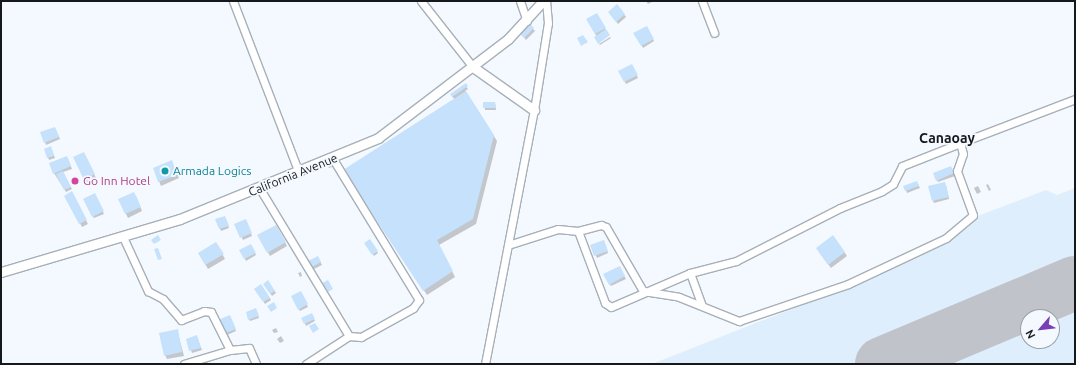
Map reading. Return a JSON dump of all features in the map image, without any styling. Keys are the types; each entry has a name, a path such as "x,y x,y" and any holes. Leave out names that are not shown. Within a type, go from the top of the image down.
{"street":[{"path":"233,1 299,173"},
{"path":"421,1 473,67 534,110"},
{"path":"520,1 528,21"},
{"path":"485,364 534,110 548,23 544,1"},
{"name":"California Avenue","path":"1,272 123,237 260,189 333,159 378,138 473,67 528,21 544,1"},
{"path":"702,1 714,33"},
{"path":"578,232 607,306 617,305 643,291 690,273 736,261 886,189 893,184 902,166 1075,99"},
{"path":"508,245 558,230 578,232 596,225 606,227 643,291 701,304 731,319 747,320 848,284 951,236 975,211 957,171 963,154 960,143"},
{"path":"306,364 348,336 361,337 413,308 419,300 333,159"},
{"path":"260,189 348,336"},
{"path":"123,237 148,291 163,299 181,320 204,311 211,312 230,350"},
{"path":"690,273 701,304"},
{"path":"184,364 230,350 249,348 256,364"}],"shaded area":[{"path":"1075,188 1075,364 652,364 855,284 949,240 975,217 1046,190 1057,195"}],"building":[{"path":"617,4 625,14 616,22 608,12"},
{"path":"597,13 606,28 595,34 586,19"},
{"path":"530,24 534,28 524,38 520,34"},
{"path":"647,26 654,39 641,46 633,33"},
{"path":"606,29 610,35 598,44 594,37"},
{"path":"583,35 588,42 581,46 577,38"},
{"path":"632,64 638,75 624,82 618,71"},
{"path":"466,83 468,86 452,97 450,94"},
{"path":"466,91 494,135 473,219 437,240 453,271 423,291 343,170"},
{"path":"483,102 495,102 496,108 483,108"},
{"path":"55,127 59,137 44,143 40,132"},
{"path":"51,146 54,156 47,158 44,149"},
{"path":"84,152 95,174 84,180 73,157"},
{"path":"67,156 71,166 53,174 49,163"},
{"name":"Armada Logics","path":"172,160 177,175 158,182 153,168"},
{"path":"951,166 954,173 936,181 933,173"},
{"path":"63,171 71,187 64,190 56,174"},
{"path":"917,181 919,186 905,191 903,186"},
{"path":"945,182 949,197 932,201 928,186"},
{"path":"72,191 87,220 79,224 64,196"},
{"path":"134,192 141,207 125,214 118,199"},
{"path":"95,193 104,211 92,217 83,199"},
{"path":"225,216 229,226 219,229 215,219"},
{"path":"246,219 252,233 240,238 234,224"},
{"path":"276,225 286,242 267,253 257,235"},
{"path":"158,235 161,240 154,244 151,240"},
{"path":"833,235 845,252 828,265 816,248"},
{"path":"370,239 378,251 372,255 364,243"},
{"path":"604,240 608,251 594,256 590,245"},
{"path":"216,242 224,254 205,265 198,253"},
{"path":"251,244 256,253 244,259 239,250"},
{"path":"158,248 162,259 158,260 154,249"},
{"path":"318,256 321,262 312,267 308,261"},
{"path":"620,266 625,276 609,285 603,274"},
{"path":"268,280 275,291 270,294 263,284"},
{"path":"328,280 333,289 328,292 322,283"},
{"path":"261,284 270,298 263,302 254,289"},
{"path":"301,291 308,304 298,310 291,296"},
{"path":"274,302 277,308 271,312 267,306"},
{"path":"256,308 259,316 248,320 246,312"},
{"path":"312,313 315,319 304,324 301,318"},
{"path":"230,315 236,329 223,334 218,320"},
{"path":"315,323 319,329 313,333 309,326"},
{"path":"178,329 182,352 164,356 159,333"},
{"path":"197,335 201,348 189,351 186,339"}],"runway":[{"path":"882,364 1075,283"}],"place":[{"name":"Armada Logics","path":"165,171"},
{"name":"Go Inn Hotel","path":"75,181"}],"district":[{"name":"Canaoay","path":"947,138"}]}
